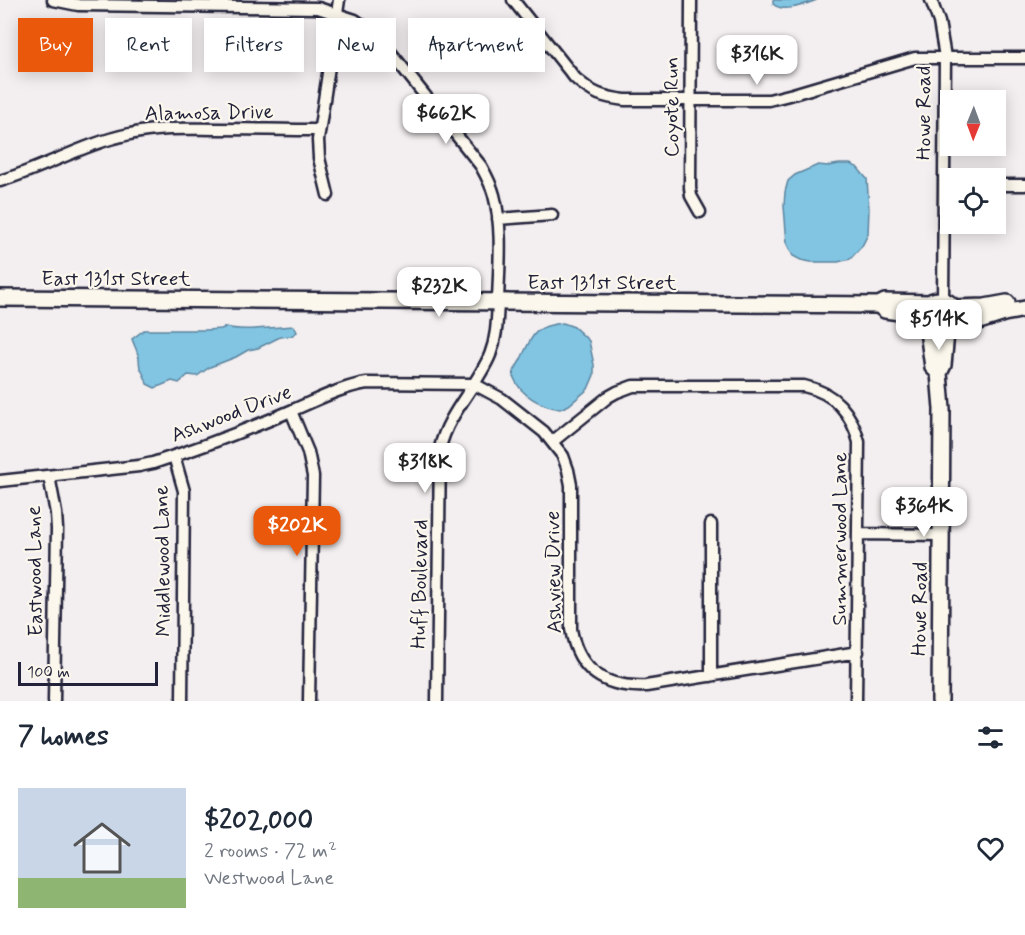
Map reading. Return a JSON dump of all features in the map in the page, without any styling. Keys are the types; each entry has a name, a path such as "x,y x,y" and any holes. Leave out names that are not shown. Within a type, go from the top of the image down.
{"street":[{"name":"Huff Boulevard","path":"53,0 78,5 306,7 337,13 355,20 380,39 481,166 492,188 498,219 497,325 489,357 444,433 441,448 437,701"},
{"path":"328,195 318,149 319,130 339,0"},
{"path":"513,0 575,78 585,87 596,94 625,100 769,100 921,57 1025,58"},
{"name":"Coyote Run","path":"691,0 690,188 691,196 700,212"},
{"name":"Howe Road","path":"931,0 939,22 945,57 948,168"},
{"name":"Alamosa Drive","path":"0,181 100,142 143,131 176,129 319,130"},
{"path":"1006,185 1025,185"},
{"path":"498,219 552,214"},
{"name":"Howe Road","path":"942,304 946,234"},
{"name":"East 131st Street","path":"0,298 879,305 885,302 985,307 1025,299"},
{"path":"948,332 956,319 956,314 942,304 922,310 924,326 939,335 948,332 1004,313 1025,309"},
{"name":"East 131st Street","path":"879,305 885,310 900,312 924,326"},
{"name":"Howe Road","path":"924,326 933,367 939,373"},
{"name":"Howe Road","path":"940,701 942,410 939,373 944,365 948,332"},
{"name":"Ashwood Drive","path":"0,481 153,463 291,411 342,389 367,382 474,384"},
{"name":"Ashview Drive","path":"474,384 502,399 532,422 552,442 568,470 571,484 571,629 576,650 594,673 605,680 626,686 646,687 858,652"},
{"name":"Summerwood Lane","path":"552,442 608,397 633,386 804,386 830,396 849,416 859,442 856,701"},
{"path":"291,411 308,452 313,476 309,701"},
{"name":"Middlewood Lane","path":"174,456 184,491 182,701"},
{"name":"Eastwood Lane","path":"49,476 57,529 54,701"},
{"path":"711,524 711,676"},
{"path":"858,534 941,535"}],"water":[{"path":"773,0 817,0 801,6 783,8 773,4"},
{"path":"850,164 857,167 867,179 868,234 862,246 850,259 838,262 801,260 793,256 787,244 784,206 788,181 795,175 818,165"},
{"path":"563,323 574,327 589,341 594,375 588,389 569,405 560,409 539,403 527,395 517,384 514,376 515,369 534,334 545,327"},
{"path":"294,326 297,332 291,336 280,337 258,348 248,350 210,367 197,376 188,375 179,383 172,381 155,388 147,384 132,339 144,330 206,330 226,327 250,329"}]}
